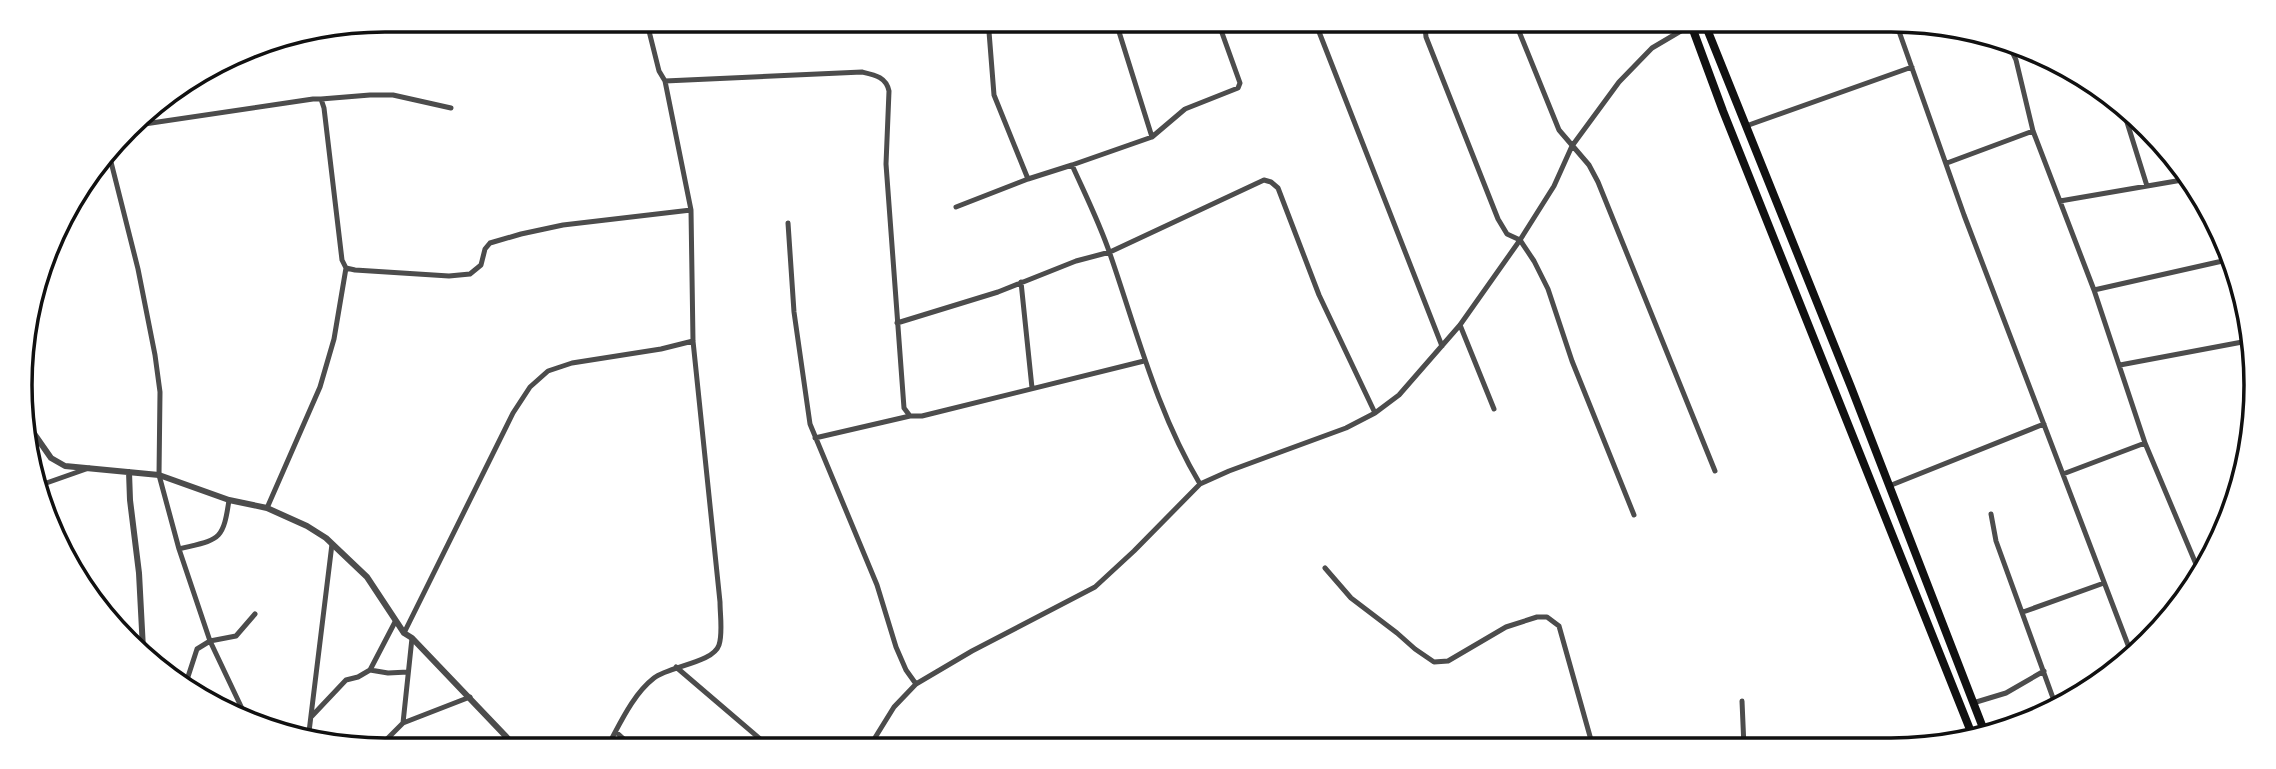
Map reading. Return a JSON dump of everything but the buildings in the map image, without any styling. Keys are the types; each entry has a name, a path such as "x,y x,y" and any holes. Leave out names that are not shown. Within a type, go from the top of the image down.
{"highway":[{"path":"1694,32 1970,728"},
{"path":"1708,32 1981,725"},
{"path":"1803,310 1816,301"}],"street":[{"path":"612,738 644,688 655,677 711,656 720,642 720,602 693,341 691,210 664,81 649,32"},
{"path":"989,32 994,95 1028,179"},
{"path":"1119,32 1152,137"},
{"path":"956,207 1028,179 1152,137 1185,109 1236,90 1240,86 1221,32"},
{"path":"1319,32 1442,346"},
{"path":"1426,32 1498,219 1507,233 1520,240 1548,289 1572,361 1634,515"},
{"path":"1519,32 1559,130 1589,165 1598,182 1715,471"},
{"path":"875,738 894,707 916,684 972,651 1095,587 1200,484 1315,440 1375,413 1399,395 1460,325 1520,240 1554,186 1572,146 1619,82 1652,48 1675,32"},
{"path":"1899,32 1965,215 2128,646"},
{"path":"2013,53 2033,131 2094,290 2145,443 2196,563"},
{"path":"1746,126 1912,67"},
{"path":"664,81 862,72 884,80 889,91 886,164 897,323 904,408 910,416"},
{"path":"146,124 234,109 370,95 393,95 451,108"},
{"path":"267,508 320,387 334,339 346,268 342,260 328,125 321,99"},
{"path":"2127,122 2147,186"},
{"path":"1947,163 2033,131"},
{"path":"111,162 138,269 155,355 160,392 159,475 178,548 210,641 241,707"},
{"path":"1072,165 1110,252 1144,361 1167,420 1200,484"},
{"path":"897,323 998,292 1064,265 1110,252 1264,180 1278,188 1319,295 1375,413"},
{"path":"2060,201 2180,180"},
{"path":"346,268 449,276 470,274 481,265 485,249 490,243 521,234 563,225 691,210"},
{"path":"788,223 805,401 815,438 877,585 896,648 916,684"},
{"path":"2094,290 2222,261"},
{"path":"1021,282 1032,388"},
{"path":"1460,325 1494,409"},
{"path":"404,633 513,413 530,387 548,372 572,363 661,349 693,341"},
{"path":"2120,365 2242,342"},
{"path":"815,438 910,416 922,416 1144,361"},
{"path":"1889,486 2044,424"},
{"path":"36,436 51,458 65,466 159,475 229,499 267,508 307,526 332,544 367,577 404,633 470,697 507,738"},
{"path":"2063,474 2145,443"},
{"path":"46,483 89,468"},
{"path":"129,472 139,573 142,640"},
{"path":"178,548 219,536 225,527 229,499"},
{"path":"1991,514 1996,541 2053,698"},
{"path":"310,729 332,544"},
{"path":"1325,568 1351,598 1434,662 1448,661 1506,627 1537,617 1547,617 1555,621 1559,626 1590,738"},
{"path":"2023,612 2104,583"},
{"path":"188,678 197,649 210,641 236,636 255,614"},
{"path":"312,716 346,680 370,670 395,622"},
{"path":"403,723 412,638"},
{"path":"676,667 759,738"},
{"path":"370,670 408,673"},
{"path":"1973,703 2006,693 2044,671"},
{"path":"388,738 403,723 470,697"},
{"path":"1742,701 1744,738"},
{"path":"616,732 623,738"}]}
